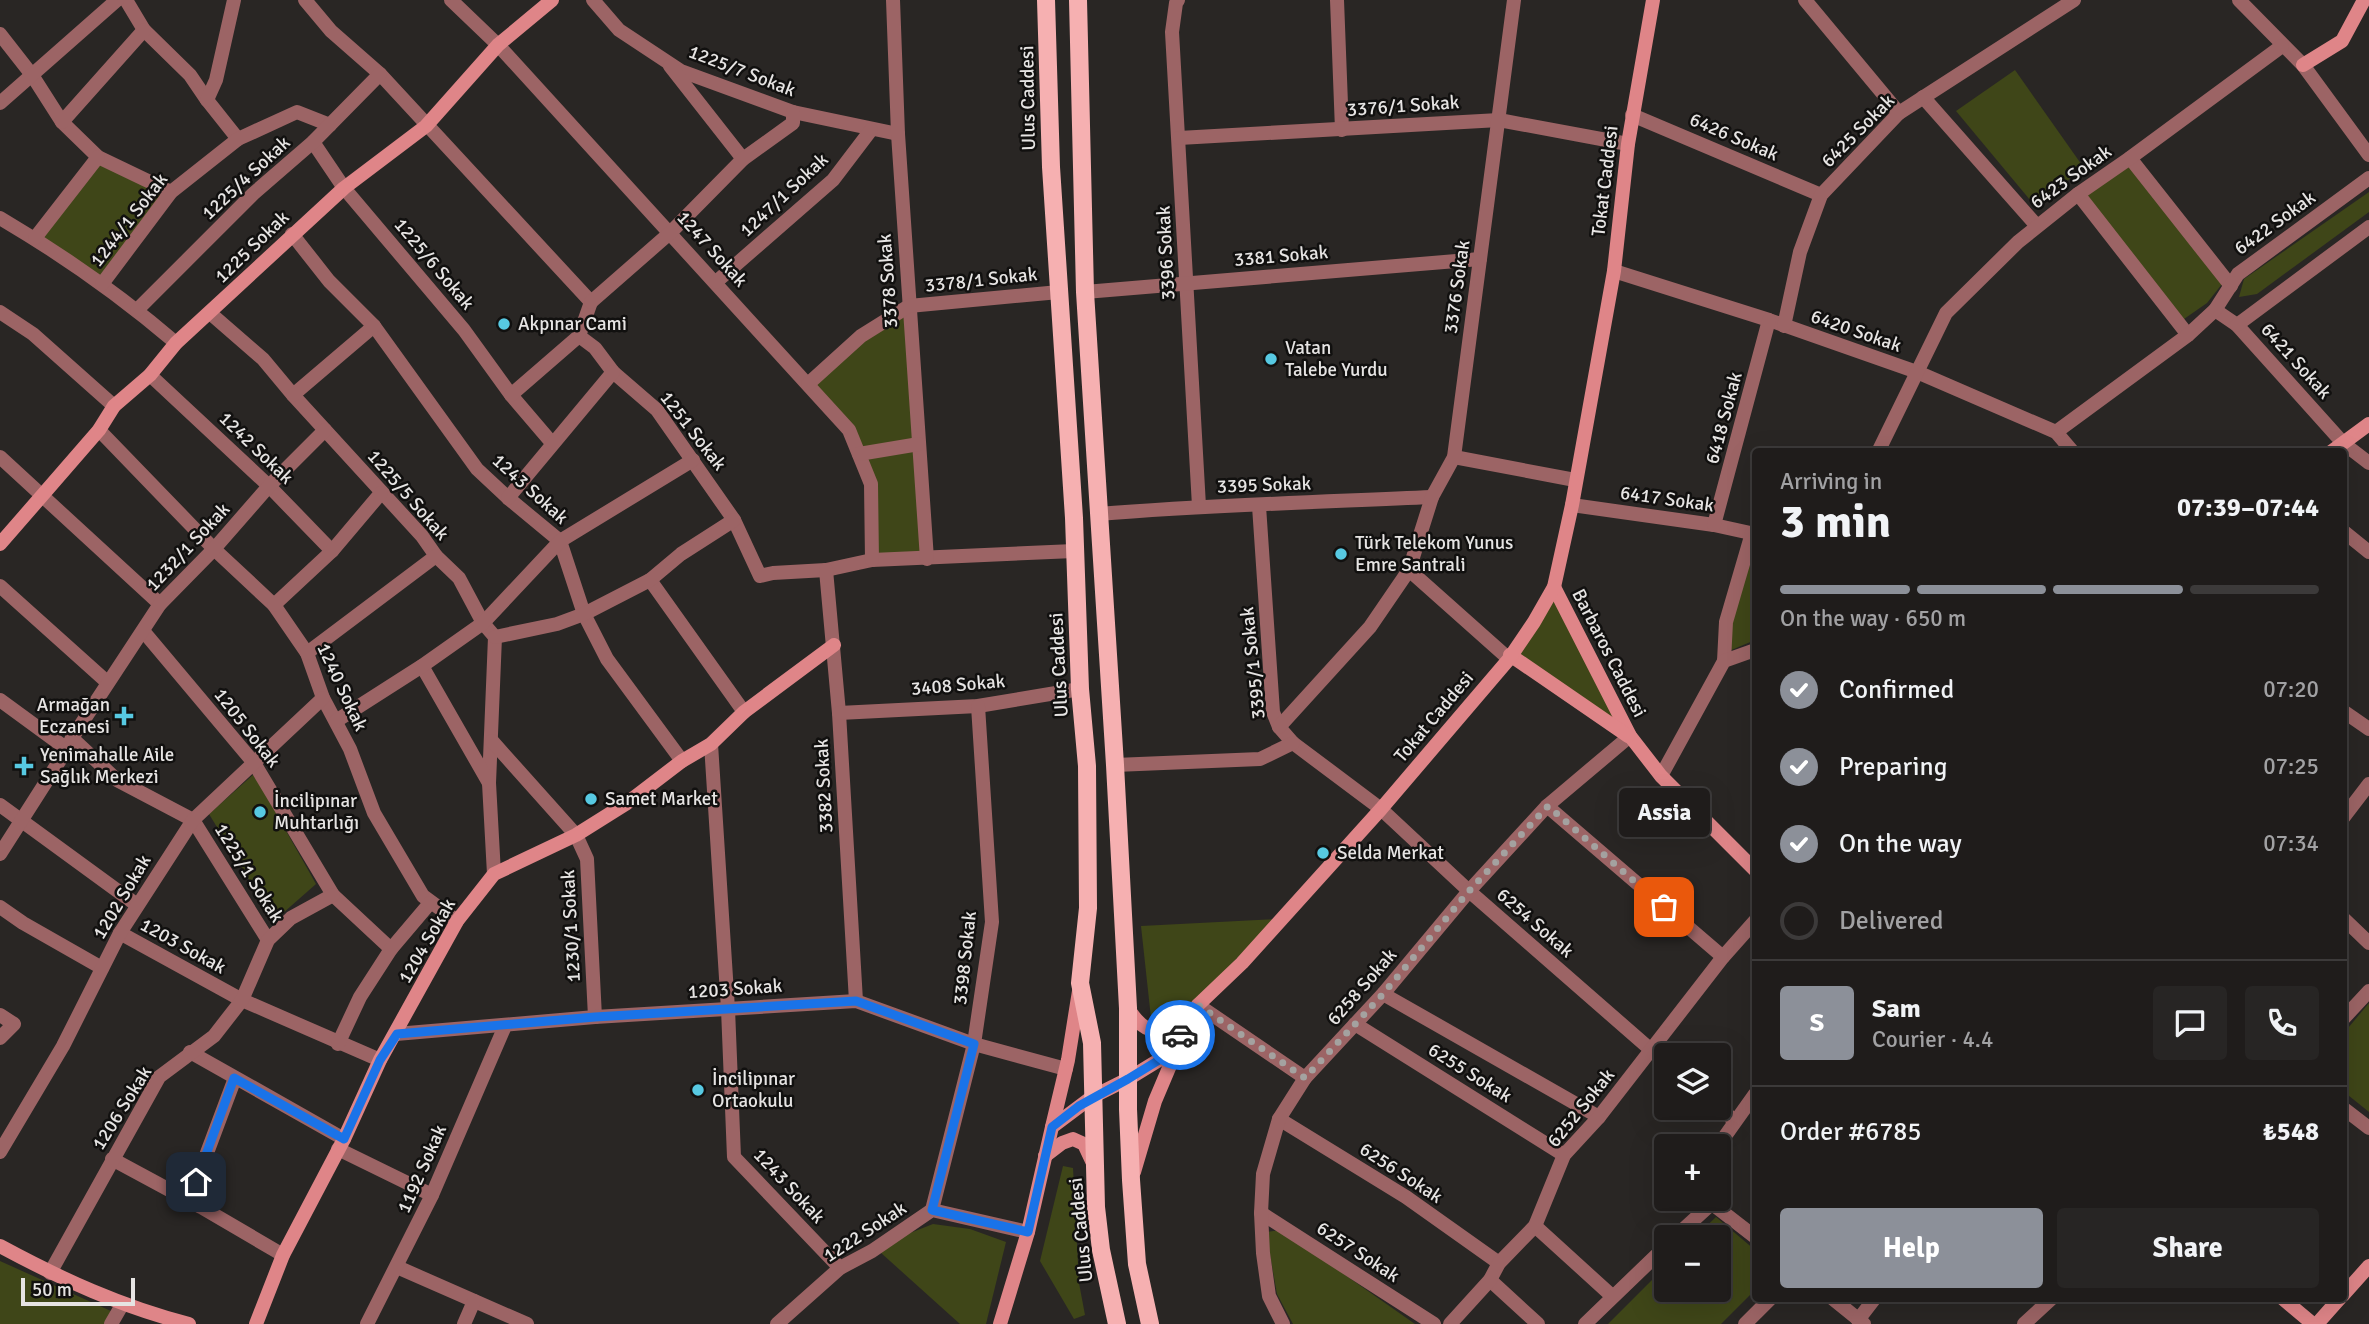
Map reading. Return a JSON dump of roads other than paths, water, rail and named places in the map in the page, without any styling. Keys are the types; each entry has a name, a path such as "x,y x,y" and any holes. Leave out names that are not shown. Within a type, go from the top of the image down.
{"main road":[{"name":"Ulus Caddesi","path":"1046,0 1051,167 1074,518 1080,690 1087,766 1088,895 1080,983 1092,1043 1096,1207 1113,1321"},
{"path":"1078,0 1085,292 1128,1008 1131,1180 1137,1264 1150,1324"}],"street":[{"path":"0,103 117,0"},
{"path":"126,0 144,30 190,75 238,139"},
{"path":"207,100 216,80 234,0"},
{"path":"305,0 331,31 380,74 591,302"},
{"name":"1247 Sokak","path":"451,0 498,45 849,430 871,484 872,560"},
{"name":"1225 Sokak","path":"0,544 99,430 114,406 150,375 176,343 344,188 426,126 498,45 552,0"},
{"name":"1225/7 Sokak","path":"593,0 619,30 681,71 793,112 898,135"},
{"name":"3378 Sokak","path":"893,0 898,135 927,559"},
{"name":"3396 Sokak","path":"1178,0 1175,3 1172,32 1199,506"},
{"path":"1338,0 1342,130"},
{"name":"3376 Sokak","path":"1279,727 1370,627 1409,570 1432,496 1454,457 1514,0"},
{"name":"Tokat Caddesi","path":"1131,1180 1155,1101 1177,1049 1182,1024 1242,963 1381,809 1509,657 1534,622 1554,587 1572,505 1614,271 1632,115 1653,0"},
{"path":"1805,0 1899,113"},
{"name":"6425 Sokak","path":"1784,326 1800,252 1821,195 1899,113 2074,0"},
{"path":"2239,0 2302,65 2369,155"},
{"path":"2302,65 2343,41 2364,0"},
{"path":"62,122 144,30"},
{"path":"0,34 32,75 62,122 98,157 171,192"},
{"name":"6423 Sokak","path":"1880,448 1947,313 2018,242 2078,194 2282,46"},
{"path":"666,61 743,159"},
{"name":"1225/4 Sokak","path":"137,310 253,194 313,142 380,74"},
{"path":"1923,97 2037,226"},
{"name":"1244/1 Sokak","path":"103,284 171,192 238,139 297,112 330,125"},
{"path":"511,395 579,336 591,302 671,232 743,159 793,123 793,112"},
{"name":"6426 Sokak","path":"1632,115 1821,195"},
{"name":"3376/1 Sokak","path":"1179,138 1499,120 1628,144"},
{"name":"1247/1 Sokak","path":"716,282 833,180 871,130"},
{"name":"1225/6 Sokak","path":"313,142 344,188 464,330 511,395 552,443"},
{"path":"35,238 98,157"},
{"path":"2130,158 2231,286"},
{"name":"6422 Sokak","path":"2056,432 2188,335 2215,310 2238,274 2369,178"},
{"path":"2078,194 2188,335"},
{"path":"0,218 103,284 176,343"},
{"path":"2237,325 2369,227"},
{"name":"1243 Sokak","path":"292,234 329,281 374,326 477,469 560,541 584,614 607,659 682,761"},
{"name":"3381 Sokak","path":"1085,292 1480,260"},
{"name":"6420 Sokak","path":"1614,271 1769,320 1917,372 2056,432 2070,448"},
{"name":"3378/1 Sokak","path":"808,384 861,336 909,306 1059,292"},
{"name":"6421 Sokak","path":"2215,310 2237,325 2337,447"},
{"path":"0,312 33,334 114,406"},
{"name":"1225/5 Sokak","path":"210,313 263,359 422,537 458,578 483,623 495,637"},
{"name":"6418 Sokak","path":"1714,525 1769,320"},
{"path":"293,395 374,326"},
{"name":"1251 Sokak","path":"579,336 595,348 613,372 657,410 734,520 760,576 826,570 872,560 1074,551"},
{"path":"508,498 613,372"},
{"name":"1242 Sokak","path":"150,375 269,486 332,551"},
{"path":"2337,447 2369,424"},
{"name":"1240 Sokak","path":"99,430 214,549 274,605 307,653 323,698 350,749 374,813 423,896 457,921"},
{"name":"1232/1 Sokak","path":"0,854 107,682 144,632 160,604 214,549 269,486 325,430"},
{"path":"859,454 919,444"},
{"name":"6421 Sokak","path":"2347,452 2369,463"},
{"path":"0,457 160,604"},
{"path":"1454,457 1575,480"},
{"path":"336,721 483,623 560,541 693,460"},
{"path":"274,605 332,551 381,493"},
{"name":"3395 Sokak","path":"1098,514 1199,506 1259,506 1432,496"},
{"name":"6417 Sokak","path":"1572,505 1714,525 1752,534"},
{"name":"3395/1 Sokak","path":"1259,506 1273,712 1279,727 1293,743 1381,809"},
{"path":"494,874 489,783 495,637 557,624 584,614 650,580 681,554 734,520"},
{"path":"2347,534 2369,552"},
{"path":"1661,776 1724,661 1726,622 1752,540"},
{"path":"307,653 436,556"},
{"name":"3382 Sokak","path":"826,570 839,713 856,1001"},
{"path":"1409,570 1509,657"},
{"path":"650,580 744,712"},
{"path":"0,586 107,682"},
{"name":"Barbaros Caddesi","path":"1554,587 1630,736 1661,776 1752,867"},
{"name":"1205 Sokak","path":"144,632 254,763 333,895 391,949"},
{"name":"1204 Sokak","path":"256,1324 283,1255 341,1144 380,1060 397,1034 457,921 494,874 576,835 627,803 682,761 710,744 744,712 834,645"},
{"path":"1724,661 1752,651"},
{"name":"Barbaros Caddesi","path":"1509,657 1630,736"},
{"path":"422,666 489,783"},
{"name":"3408 Sokak","path":"839,713 978,706 1080,690"},
{"name":"1202 Sokak","path":"0,1152 63,1046 120,933 193,820 323,698"},
{"name":"1225/1 Sokak","path":"0,700 70,744 117,780 193,820 268,940"},
{"name":"3398 Sokak","path":"932,1210 974,1044 992,922 978,706"},
{"path":"2347,714 2369,729"},
{"name":"6258 Sokak","path":"1283,1324 1269,1296 1261,1213 1263,1174 1279,1119 1305,1078 1383,994 1469,891 1548,806 1630,736"},
{"path":"492,741 576,835"},
{"path":"1115,765 1260,759 1293,743"},
{"name":"1243 Sokak","path":"710,744 728,1009 734,1157 840,1268"},
{"path":"2347,813 2369,784"},
{"path":"0,805 137,905"},
{"path":"1548,806 1723,957"},
{"name":"6254 Sokak","path":"1381,809 1469,891 1654,1053"},
{"name":"1230/1 Sokak","path":"576,835 587,859 595,1017"},
{"name":"1206 Sokak","path":"51,1273 159,1077 214,1036 242,1000 268,940 290,918 333,895"},
{"name":"1204 Sokak","path":"338,1044 360,997 391,949 430,903"},
{"path":"0,907 102,968"},
{"path":"2347,922 2369,943"},
{"name":"6252 Sokak","path":"1450,1324 1490,1280 1499,1264 1535,1227 1564,1156 1752,924"},
{"name":"1203 Sokak","path":"120,933 242,1000 380,1060"},
{"path":"1000,1324 1028,1232 1066,1069 1080,983"},
{"path":"2347,1015 2369,991"},
{"path":"1383,994 1599,1116"},
{"name":"1203 Sokak","path":"397,1034 595,1017 856,1001 974,1044 1066,1069"},
{"path":"1198,1005 1305,1078"},
{"path":"1128,1008 1142,1025 1156,1031 1170,1030 1182,1024"},
{"path":"0,1015 14,1024 0,1038"},
{"name":"6255 Sokak","path":"1356,1024 1564,1156"},
{"name":"1192 Sokak","path":"367,1324 432,1195 505,1026"},
{"path":"1052,1127 1092,1097 1177,1049"},
{"path":"190,1052 341,1144 432,1195"},
{"path":"190,1200 234,1078"},
{"path":"1726,1134 1752,1098"},
{"path":"2347,1111 2369,1128"},
{"path":"1731,1118 1735,1121"},
{"name":"6256 Sokak","path":"1279,1119 1406,1197 1499,1264"},
{"path":"1045,1156 1068,1140 1079,1140 1088,1150 1095,1173"},
{"path":"112,1158 283,1255"},
{"name":"1222 Sokak","path":"777,1324 840,1268 872,1251 932,1210 1028,1232"},
{"path":"1686,1225 1700,1211"},
{"path":"1720,1211 1752,1235"},
{"name":"6257 Sokak","path":"1261,1213 1434,1324"},
{"path":"1535,1227 1612,1296"},
{"path":"0,1246 51,1273 154,1320 189,1324"},
{"path":"1585,1324 1654,1257"},
{"path":"2347,1291 2369,1266"},
{"path":"397,1267 527,1324"},
{"path":"1490,1280 1538,1324"},
{"path":"464,1324 474,1301"},
{"path":"1745,1324 1767,1302"},
{"path":"1837,1302 1861,1322 1873,1302"},
{"path":"2024,1324 2048,1302"},
{"path":"2288,1302 2314,1324 2337,1302"},
{"path":"111,1324 122,1305"}],"place":[{"name":"Akpınar Cami","path":"504,324"},
{"name":"Vatan Talebe Yurdu","path":"1271,359"},
{"name":"Türk Telekom Yunus Emre Santrali","path":"1341,554"},
{"name":"Armağan Eczanesi","path":"124,716"},
{"name":"Yenimahalle Aile Sağlık Merkezi","path":"24,766"},
{"name":"Samet Market","path":"591,799"},
{"name":"İncilipınar Muhtarlığı","path":"260,812"},
{"name":"Selda Merkat","path":"1323,853"},
{"name":"Assia","path":"1664,907"},
{"name":"İncilipınar Ortaokulu","path":"698,1090"}]}
